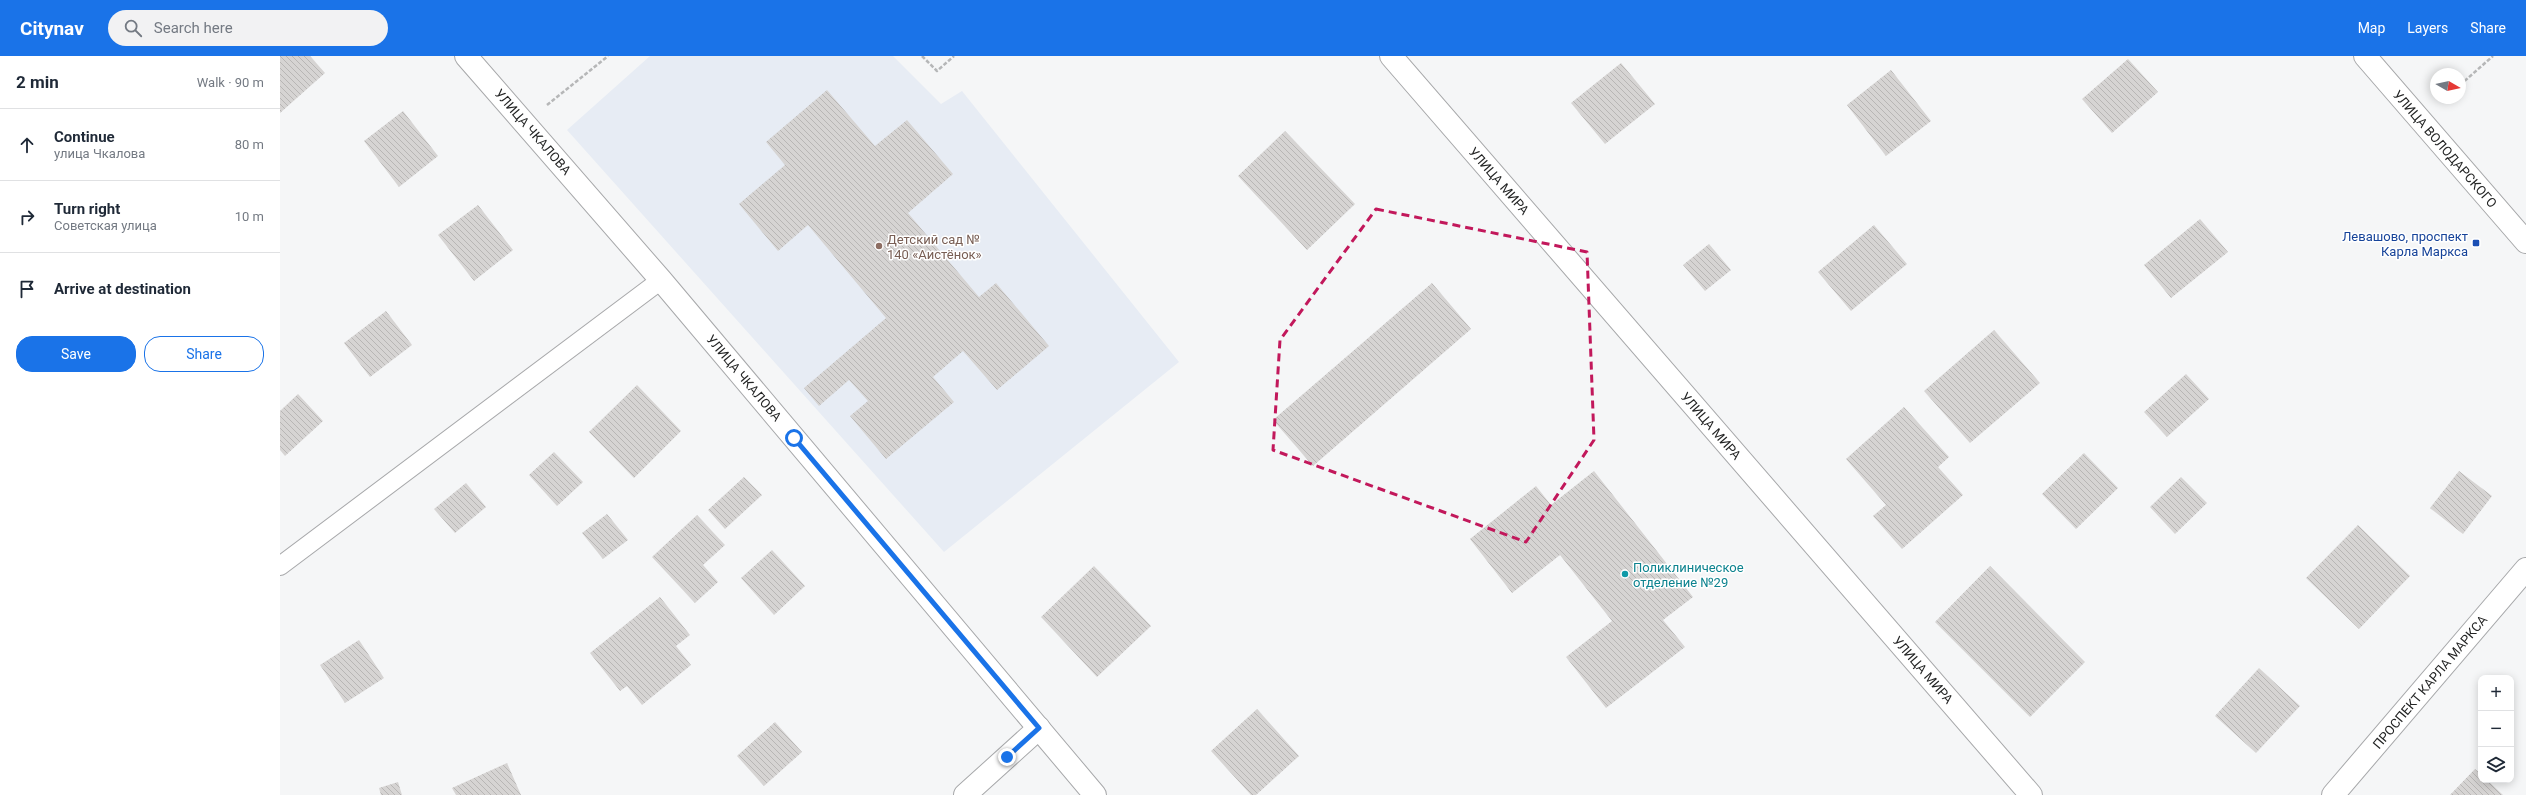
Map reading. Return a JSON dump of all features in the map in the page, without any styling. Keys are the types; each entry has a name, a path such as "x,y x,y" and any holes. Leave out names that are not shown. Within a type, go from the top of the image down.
{"street":[{"name":"УЛИЦА ЧКАЛОВА","path":"466,56 661,280 1095,795"},
{"name":"УЛИЦА МИРА","path":"1391,56 2031,795"},
{"name":"УЛИЦА ВОЛОДАРСКОГО","path":"2365,56 2526,242"},
{"name":"ПРОСПЕКТ КАРЛА МАРКСА","path":"2333,795 2526,569"},
{"path":"965,795 1039,728"}],"lane":[{"path":"280,566 661,280"}],"path":[{"path":"525,123 608,56"},
{"path":"922,56 938,71 954,56"},
{"path":"2466,80 2493,56"}],"highlighted area":[{"path":"1376,209 1587,252 1594,440 1526,542 1273,450 1280,340"}],"shaded area":[{"name":"Детский сад № 140 «Аистёнок»","path":"650,56 893,56 941,104 962,91 1179,362 944,552 567,130"}],"building":[{"path":"280,56 310,56 325,73 280,113"},
{"path":"2128,59 2158,92 2112,133 2082,99"},
{"path":"1621,63 1655,104 1605,144 1571,103"},
{"path":"1891,70 1931,121 1886,156 1847,105"},
{"path":"827,90 875,146 907,120 953,174 908,213 979,297 996,283 1049,346 997,390 963,351 933,377 954,402 886,459 850,416 868,401 849,380 819,406 804,388 886,318 808,225 778,251 739,204 785,165 766,142"},
{"path":"403,111 438,156 399,187 364,141"},
{"path":"1285,131 1355,204 1307,250 1238,176"},
{"path":"478,205 513,250 474,281 438,235"},
{"path":"2200,219 2228,252 2171,298 2144,265"},
{"path":"1874,225 1907,264 1851,311 1818,272"},
{"path":"1709,244 1731,270 1705,291 1683,265"},
{"path":"1432,283 1471,329 1313,466 1273,420"},
{"path":"386,311 412,345 370,377 344,343"},
{"path":"1994,330 2040,383 1970,443 1924,391"},
{"path":"2186,374 2209,399 2167,437 2144,412"},
{"path":"637,385 681,431 634,478 589,432"},
{"path":"298,394 323,421 285,456 280,450 280,411"},
{"path":"1904,407 1949,457 1938,467 1963,495 1902,549 1873,516 1886,505 1846,459"},
{"path":"554,452 583,482 557,506 529,475"},
{"path":"2084,453 2118,488 2076,529 2042,494"},
{"name":"Поликлиническое отделение №29","path":"1594,471 1693,597 1663,620 1685,647 1606,708 1566,657 1612,621 1560,555 1512,593 1470,539 1536,486 1551,505"},
{"path":"2459,471 2492,496 2463,534 2430,508"},
{"path":"744,477 762,495 725,529 708,510"},
{"path":"2181,477 2207,503 2175,534 2150,507"},
{"path":"466,483 486,507 455,533 434,509"},
{"path":"607,514 628,540 603,559 582,533"},
{"path":"697,515 725,545 703,565 718,582 695,603 652,557"},
{"path":"2358,525 2410,576 2359,629 2306,578"},
{"path":"772,550 805,586 774,615 741,578"},
{"path":"1094,566 1151,626 1097,677 1041,617"},
{"path":"1990,566 2085,662 2030,717 1935,622"},
{"path":"660,597 690,635 676,646 691,665 642,705 627,686 620,691 590,653"},
{"path":"359,640 384,678 345,703 320,665"},
{"path":"2259,668 2300,706 2256,753 2215,716"},
{"path":"1257,709 1299,756 1256,795 1251,795 1211,751"},
{"path":"775,722 802,752 764,786 737,756"},
{"path":"507,763 521,795 456,795 452,788"},
{"path":"2475,769 2478,772 2478,783 2490,783 2503,795 2450,795"},
{"path":"398,782 402,795 381,795 379,788"}],"place":[{"name":"Левашово, проспект Карла Маркса","path":"2476,243"},
{"name":"Детский сад № 140 «Аистёнок»","path":"879,246"},
{"name":"Поликлиническое отделение №29","path":"1625,574"}],"route":[{"path":"794,438 1039,728 1007,757"}]}
